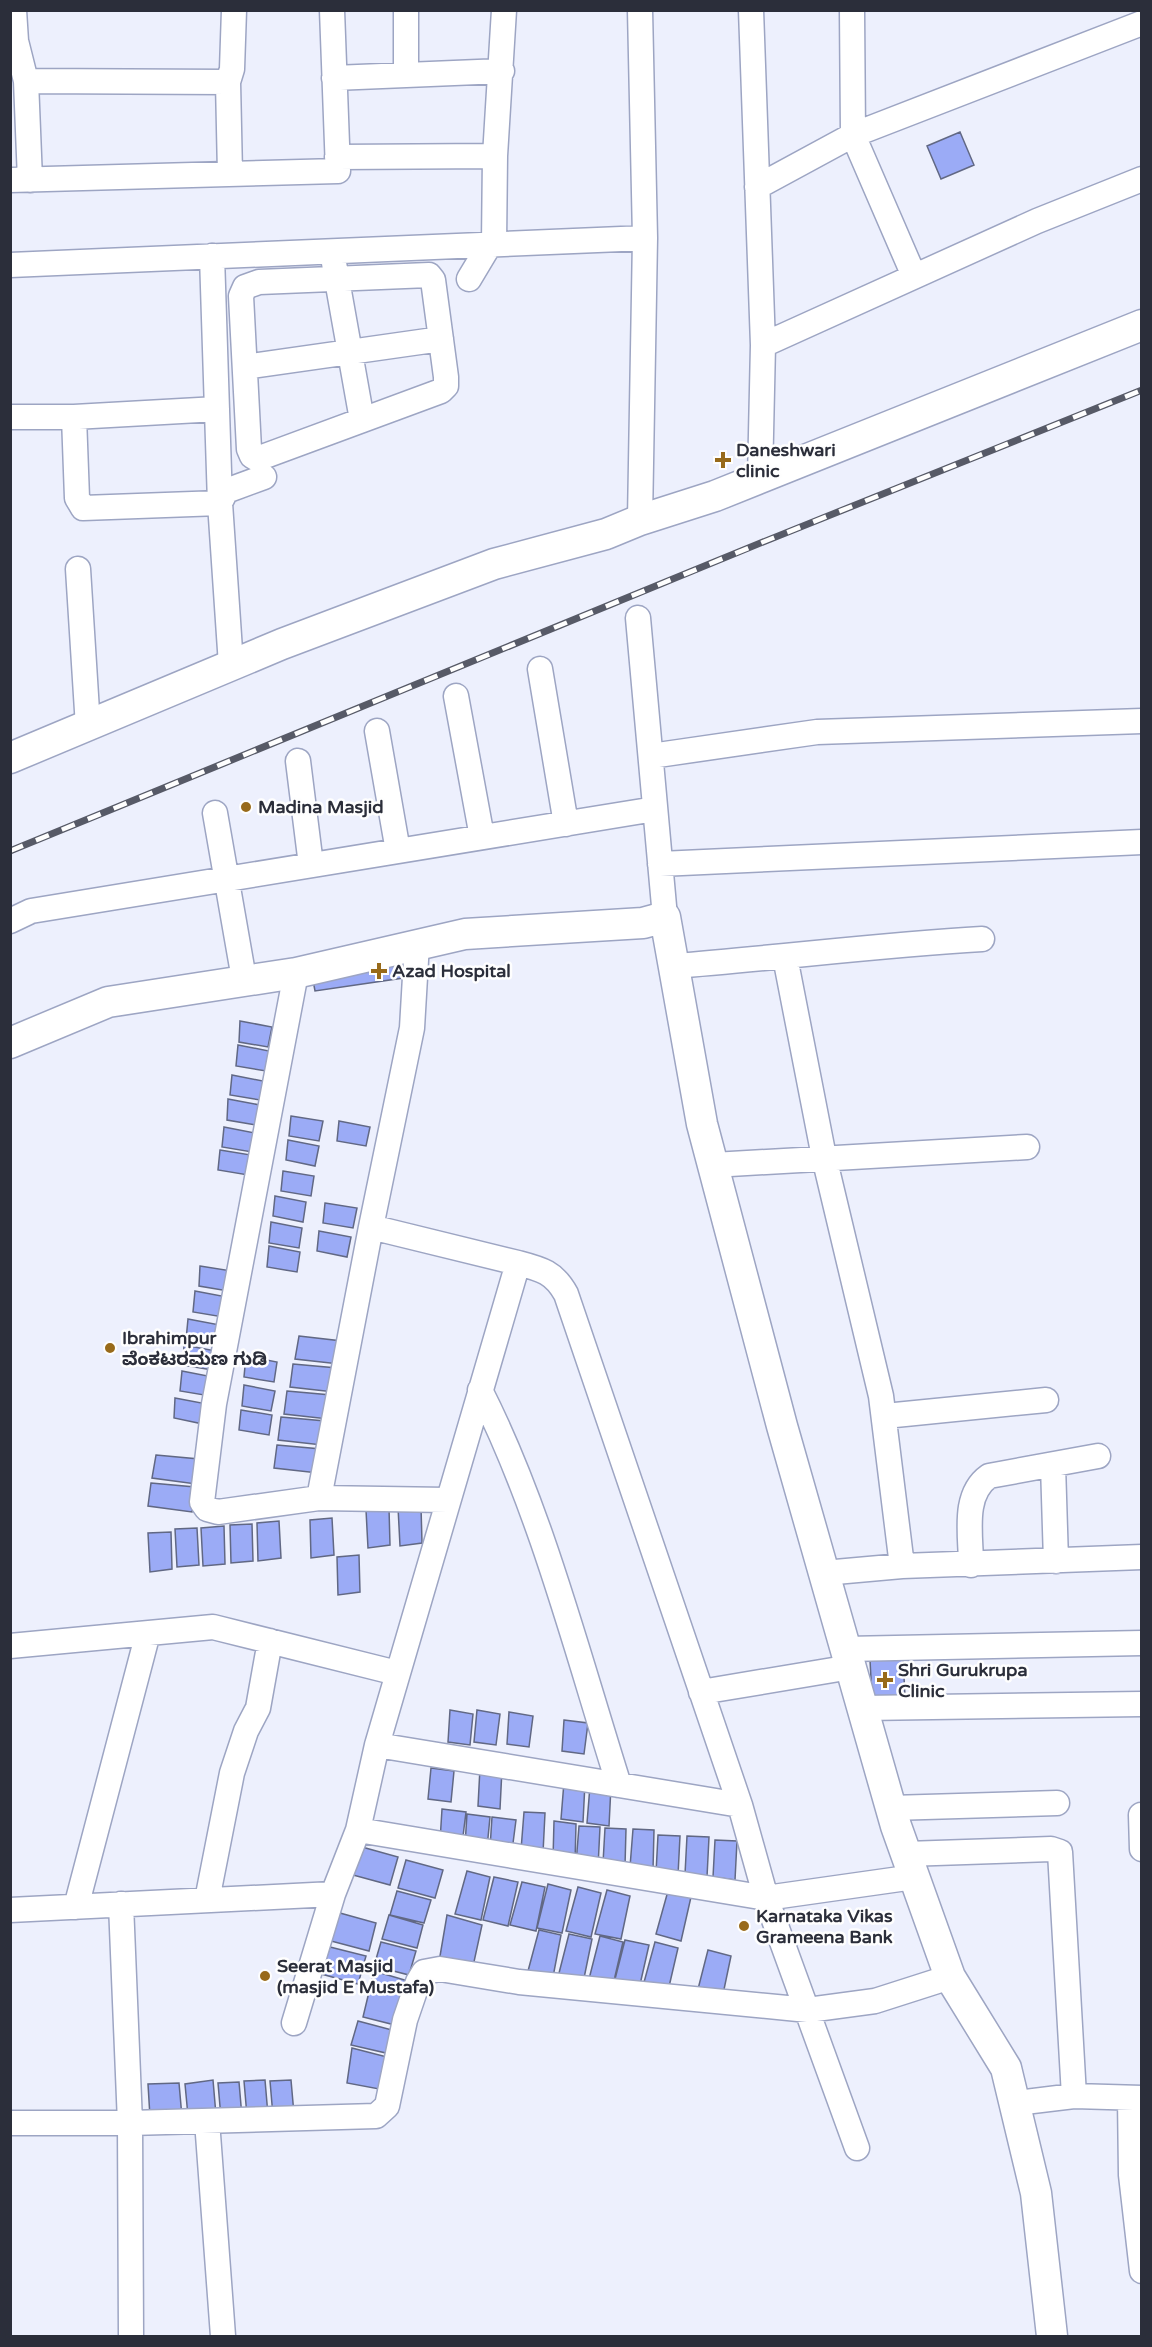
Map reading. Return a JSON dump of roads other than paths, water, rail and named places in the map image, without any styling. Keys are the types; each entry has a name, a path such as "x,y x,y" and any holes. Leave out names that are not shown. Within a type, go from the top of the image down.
{"street":[{"path":"14,10 16,41 26,81 20,180 338,171 332,10"},
{"path":"230,174 228,82 232,69 234,10"},
{"path":"406,10 406,75"},
{"path":"494,243 495,156 504,10"},
{"path":"640,10 645,238 640,520"},
{"path":"751,10 762,345 760,478"},
{"path":"852,10 853,135 914,276"},
{"path":"757,187 853,135 1142,23"},
{"path":"334,78 502,71"},
{"path":"26,81 228,82"},
{"path":"337,157 495,156"},
{"path":"762,345 1037,221 1142,179"},
{"path":"10,265 645,238"},
{"path":"469,279 490,244 494,243"},
{"path":"332,251 362,420"},
{"path":"212,256 220,503 231,665"},
{"path":"432,276 441,339 446,386 441,391 257,459 252,456 249,449 241,296 245,287 259,282 432,276"},
{"path":"10,758 231,665 494,564 606,534 640,520 715,496 1142,326"},
{"path":"244,367 351,354 441,339"},
{"path":"10,417 74,417 216,409"},
{"path":"74,417 77,498 83,508 220,503"},
{"path":"220,503 226,491 264,477"},
{"path":"78,569 88,727"},
{"path":"638,618 665,917 702,1124 824,1573 891,1808 950,1977 1006,2068 1036,2193 1052,2337"},
{"path":"540,669 566,824"},
{"path":"456,696 482,837"},
{"path":"651,756 817,732 1142,721"},
{"path":"377,731 398,851"},
{"path":"298,761 311,865"},
{"path":"10,921 31,911 655,809"},
{"path":"215,813 244,979"},
{"path":"660,864 1142,842"},
{"path":"10,1043 108,1002 244,979 296,973 417,943 465,934 643,923 665,917"},
{"path":"674,966 785,957 882,945 982,939"},
{"path":"319,1498 412,1028 417,943"},
{"path":"785,957 824,1157 885,1416 902,1566"},
{"path":"296,973 214,1404 202,1502 207,1509 218,1512 319,1498 447,1500"},
{"path":"713,1165 1027,1147"},
{"path":"371,1227 547,1271 558,1279 566,1294 740,1805 766,1898 857,2148"},
{"path":"294,2023 333,1894 358,1830 377,1745 397,1673 518,1263"},
{"path":"480,1390 502,1432 541,1539 619,1785"},
{"path":"885,1416 1046,1400"},
{"path":"971,1565 972,1498 976,1487 989,1476 1098,1456"},
{"path":"1053,1465 1056,1561"},
{"path":"824,1573 902,1566 1142,1557"},
{"path":"10,1646 213,1627 397,1673"},
{"path":"76,1907 148,1633"},
{"path":"207,1900 232,1773 246,1731 258,1708 270,1641"},
{"path":"701,1692 848,1658 1142,1643"},
{"path":"864,1708 1142,1704"},
{"path":"377,1745 740,1805"},
{"path":"891,1808 1057,1803"},
{"path":"1141,1815 1142,1849"},
{"path":"358,1830 766,1898 910,1866 1051,1849 1060,1852 1074,2096"},
{"path":"10,1910 333,1894"},
{"path":"120,1904 129,2123 131,2337"},
{"path":"10,2123 129,2123 375,2116 387,2106 405,2020 417,1982 424,1972 440,1969 519,1982 808,2010 875,2001 950,1977"},
{"path":"1016,2103 1074,2096 1136,2098 1131,2175 1142,2271"},
{"path":"207,2121 223,2337"}],"railway":[{"path":"10,851 763,542 1142,390"}],"place":[{"name":"Daneshwari clinic","path":"723,460"},
{"name":"Madina Masjid","path":"246,807"},
{"name":"Azad Hospital","path":"379,971"},
{"name":"Ibrahimpur ವೆಂಕಟರಮಣ ಗುಡಿ","path":"110,1348"},
{"name":"Shri Gurukrupa Clinic","path":"885,1680"},
{"name":"Karnataka Vikas Grameena Bank","path":"744,1926"},
{"name":"Seerat Masjid (masjid E Mustafa)","path":"265,1976"}]}
